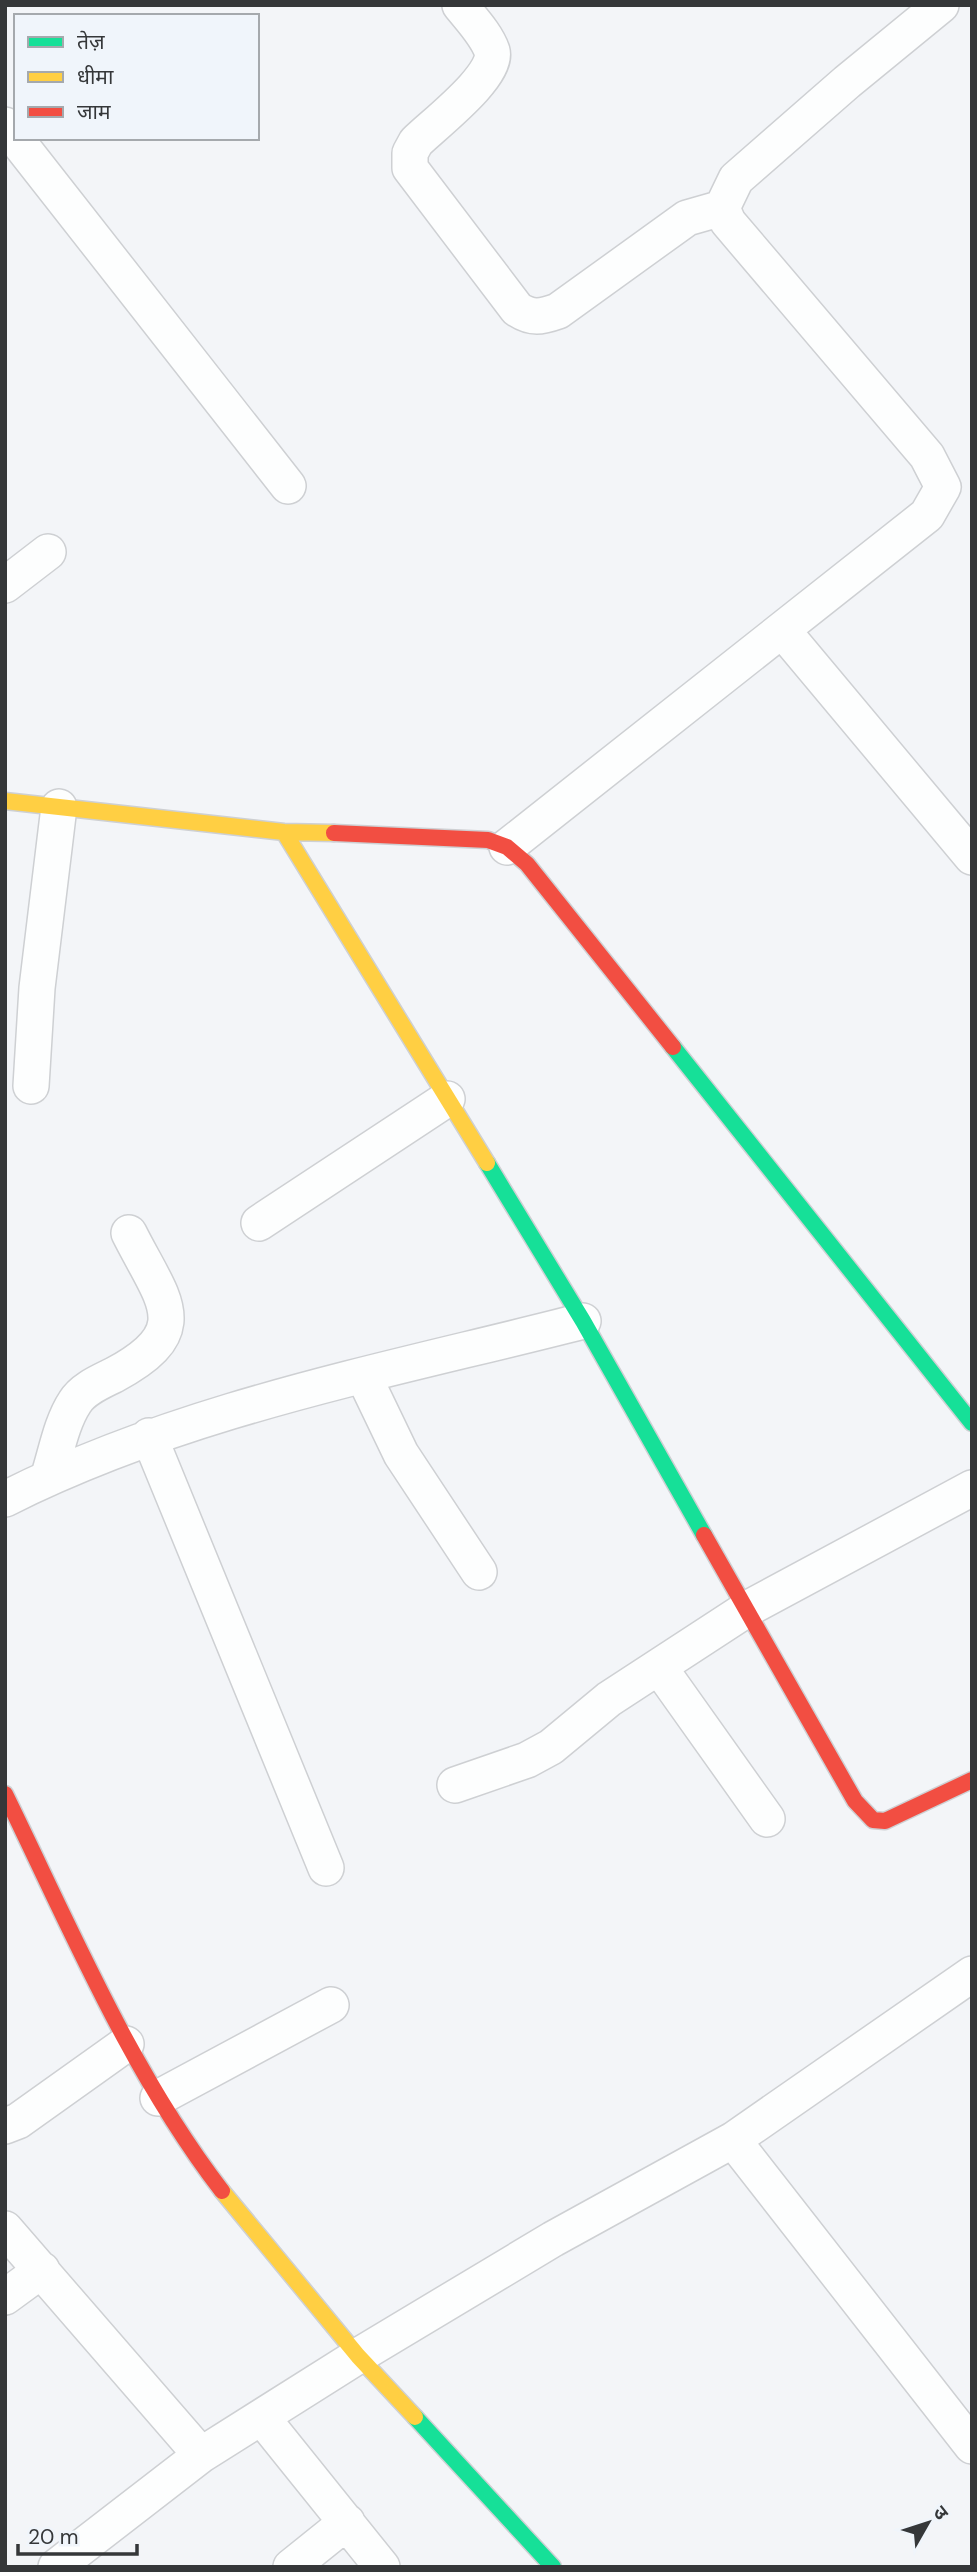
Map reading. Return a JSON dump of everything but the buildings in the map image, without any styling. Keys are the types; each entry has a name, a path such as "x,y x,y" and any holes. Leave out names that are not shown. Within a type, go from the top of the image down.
{"street":[{"path":"460,5 486,39 493,54 489,71 416,142 410,153 410,167 517,309 528,316 541,317 558,311 687,218 722,208 736,179 847,82 941,5"},
{"path":"17,140 288,486"},
{"path":"507,847 927,515 943,487 927,456 728,222 722,208"},
{"path":"5,585 48,552"},
{"path":"783,631 972,857"},
{"path":"5,801 284,832 395,834 488,840 507,847 533,871 972,1423"},
{"path":"31,1086 37,988 59,807"},
{"path":"284,832 583,1321 855,1801 873,1820 885,1821 908,1813 972,1780"},
{"path":"259,1223 447,1099"},
{"path":"48,1478 75,1402 88,1390 137,1363 155,1349 165,1334 167,1319 163,1302 129,1233"},
{"path":"5,1499 149,1436 273,1399 583,1321"},
{"path":"364,1377 401,1454 479,1572"},
{"path":"149,1436 326,1868"},
{"path":"455,1785 527,1760 551,1747 609,1699 747,1609 972,1488"},
{"path":"659,1667 767,1819"},
{"path":"5,1794 126,2043 202,2165 248,2226 358,2356 553,2567"},
{"path":"56,2567 201,2455 358,2356 553,2239 733,2140 968,1984"},
{"path":"158,2098 331,2005"},
{"path":"5,2126 18,2121 126,2043"},
{"path":"733,2140 972,2446"},
{"path":"5,2229 201,2455"},
{"path":"5,2297 42,2270"},
{"path":"263,2418 382,2567"},
{"path":"291,2567 347,2522"}],"traffic: fast":[{"path":"673,1047 972,1423"},
{"path":"487,1163 583,1321 704,1535"},
{"path":"415,2417 553,2567"}],"traffic: slow":[{"path":"5,801 284,832 334,833"},
{"path":"284,832 487,1163"},
{"path":"222,2191 358,2356 415,2417"}],"traffic: jam":[{"path":"334,833 488,840 507,847 527,864 673,1047"},
{"path":"704,1535 855,1801 873,1820 885,1821 972,1780"},
{"path":"5,1794 130,2048 189,2145 222,2191"}]}
